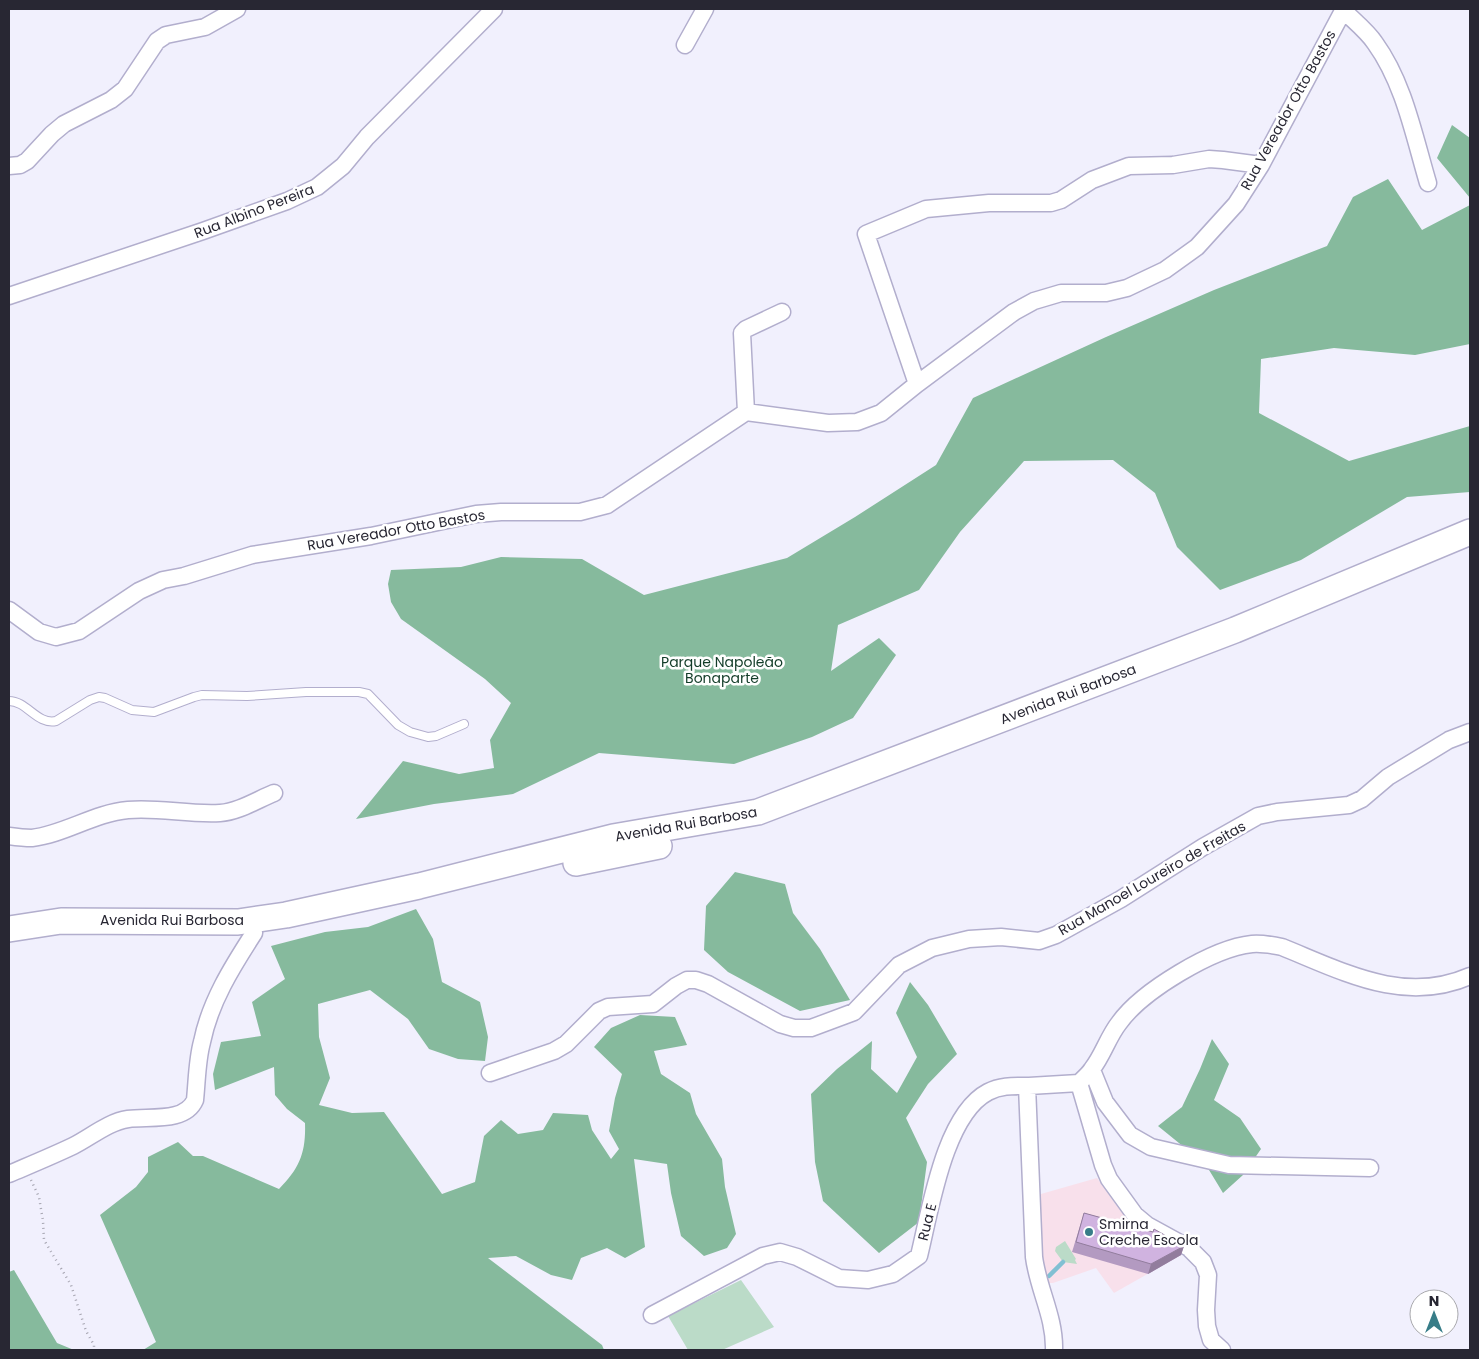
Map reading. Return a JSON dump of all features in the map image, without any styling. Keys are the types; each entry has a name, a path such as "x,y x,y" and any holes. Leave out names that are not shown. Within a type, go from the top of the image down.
{"main road":[{"name":"Avenida Rui Barbosa","path":"9,929 61,921 238,922 286,915 419,886 613,837 758,812 1235,630 1470,532"},
{"name":"Avenida Rui Barbosa","path":"9,942 61,933 122,931 214,934 254,933 356,915 523,874 782,820 1145,679 1470,549"}],"street":[{"path":"9,166 20,165 27,161 64,124 111,100 125,89 157,41 166,35 205,27 237,9"},
{"name":"Rua Albino Pereira","path":"9,296 203,231 287,201 317,187 343,166 367,137 494,9"},
{"path":"685,45 705,9"},
{"path":"1344,9 1374,41 1391,67 1428,183"},
{"name":"Rua Vereador Otto Bastos","path":"9,610 39,632 56,636 79,631 139,591 163,580 184,576 252,555 371,536 476,514 501,512 580,512 607,505 746,412 828,423 857,422 881,413 1014,312 1034,301 1060,293 1106,292 1127,288 1165,270 1197,247 1236,204 1261,165 1344,9"},
{"path":"917,384 866,234 926,209 989,203 1051,203 1062,200 1092,180 1129,166 1173,165 1209,160 1261,165"},
{"path":"746,412 742,333 746,329 782,312"},
{"name":"Rua Manoel Loureiro de Freitas","path":"490,1073 560,1048 599,1011 608,1007 653,1004 687,980 696,980 708,984 780,1024 794,1028 811,1028 854,1012 900,965 932,948 969,939 1001,937 1039,941 1056,935 1121,899 1203,847 1258,816 1349,804 1362,799 1388,778 1449,740 1470,732"},
{"path":"9,836 31,838 52,833 107,814 128,810 221,813 236,810 274,793"},
{"path":"9,1174 74,1145 95,1132 118,1122 128,1119 154,1118 184,1113 191,1108 195,1100 201,1044 207,1021 234,963 254,933"},
{"path":"1222,1350 1211,1340 1207,1326 1208,1275 1203,1262 1189,1248 1147,1225 1135,1215 1109,1179 1103,1165 1079,1083 1092,1070 1119,1022 1140,1000 1172,976 1230,948 1251,944 1270,944 1282,947 1359,978 1388,985 1419,989 1462,980 1470,976"},
{"path":"1092,1070 1104,1102 1130,1135 1151,1147 1229,1165 1370,1168"},
{"name":"Rua E","path":"652,1315 763,1256 780,1252 797,1257 840,1278 868,1280 893,1274 919,1256 942,1160 956,1129 969,1108 988,1092 1012,1085 1079,1083"},
{"path":"1027,1086 1034,1257 1037,1275 1050,1315 1054,1350"}],"lane":[{"path":"9,701 20,704 44,721 50,723 56,722 90,700 99,697 132,710 154,712 202,695 247,696 306,692 359,692 368,694 398,725 410,732 428,737 436,736 464,724"}],"path":[{"path":"28,1175 40,1197 44,1240 71,1285 86,1331 94,1345 94,1350"}],"shaded area":[{"name":"Smirna Creche Escola","path":"1097,1178 1134,1227 1181,1255 1114,1293 1096,1268 1053,1283 1036,1283 1034,1196"}],"green space":[{"path":"1452,125 1470,138 1470,198 1437,158"},
{"name":"Parque Napoleão Bonaparte","path":"1388,179 1422,230 1470,205 1470,344 1415,355 1334,348 1261,359 1259,413 1349,461 1470,426 1470,492 1407,497 1301,560 1220,590 1177,547 1155,493 1113,460 1024,461 960,532 919,590 838,625 831,671 879,638 896,655 853,718 812,737 734,764 599,753 513,794 434,804 356,819 403,761 459,774 494,768 490,740 511,703 485,679 401,619 391,602 388,584 391,570 461,567 501,557 582,559 644,595 787,558 936,465 973,398 1214,290 1327,246 1353,197"},
{"path":"735,872 785,884 793,913 820,949 850,1000 800,1011 728,972 704,950 706,906"},
{"path":"416,909 433,939 442,982 480,1002 488,1037 485,1061 458,1059 429,1049 408,1019 370,990 318,1004 319,1037 330,1078 319,1105 352,1113 384,1112 442,1194 475,1182 484,1136 501,1120 518,1134 543,1130 553,1113 588,1115 592,1130 611,1159 619,1149 609,1131 622,1074 594,1047 611,1028 640,1015 675,1017 687,1045 654,1051 661,1074 690,1093 696,1114 722,1159 725,1187 736,1234 727,1248 704,1256 681,1236 671,1193 667,1164 634,1159 645,1247 625,1258 607,1248 581,1258 572,1280 551,1275 516,1256 488,1258 602,1345 604,1350 143,1350 156,1342 100,1215 136,1187 148,1172 148,1157 178,1142 193,1156 203,1156 279,1189 297,1167 303,1151 305,1123 287,1109 275,1095 274,1067 215,1090 213,1074 221,1042 261,1036 252,1002 285,979 271,946 325,932 368,927"},
{"path":"910,982 928,1005 957,1054 928,1084 906,1118 927,1162 919,1222 879,1253 823,1201 815,1162 811,1094 837,1069 872,1041 871,1069 897,1093 917,1057 896,1013"},
{"path":"1212,1039 1229,1064 1214,1100 1240,1118 1261,1149 1243,1175 1223,1193 1206,1165 1158,1126 1182,1107"},
{"path":"1065,1241 1077,1264 1063,1262 1055,1251 1056,1247"},
{"path":"14,1270 57,1343 74,1350 9,1350 9,1272"},
{"path":"741,1280 774,1327 722,1350 688,1350 668,1316"}],"building":[{"path":"1084,1213 1153,1232 1154,1229 1184,1246 1151,1264 1076,1242"}],"waterway":[{"path":"1049,1276 1063,1262"}],"place":[{"name":"Smirna Creche Escola","path":"1089,1232"}]}
